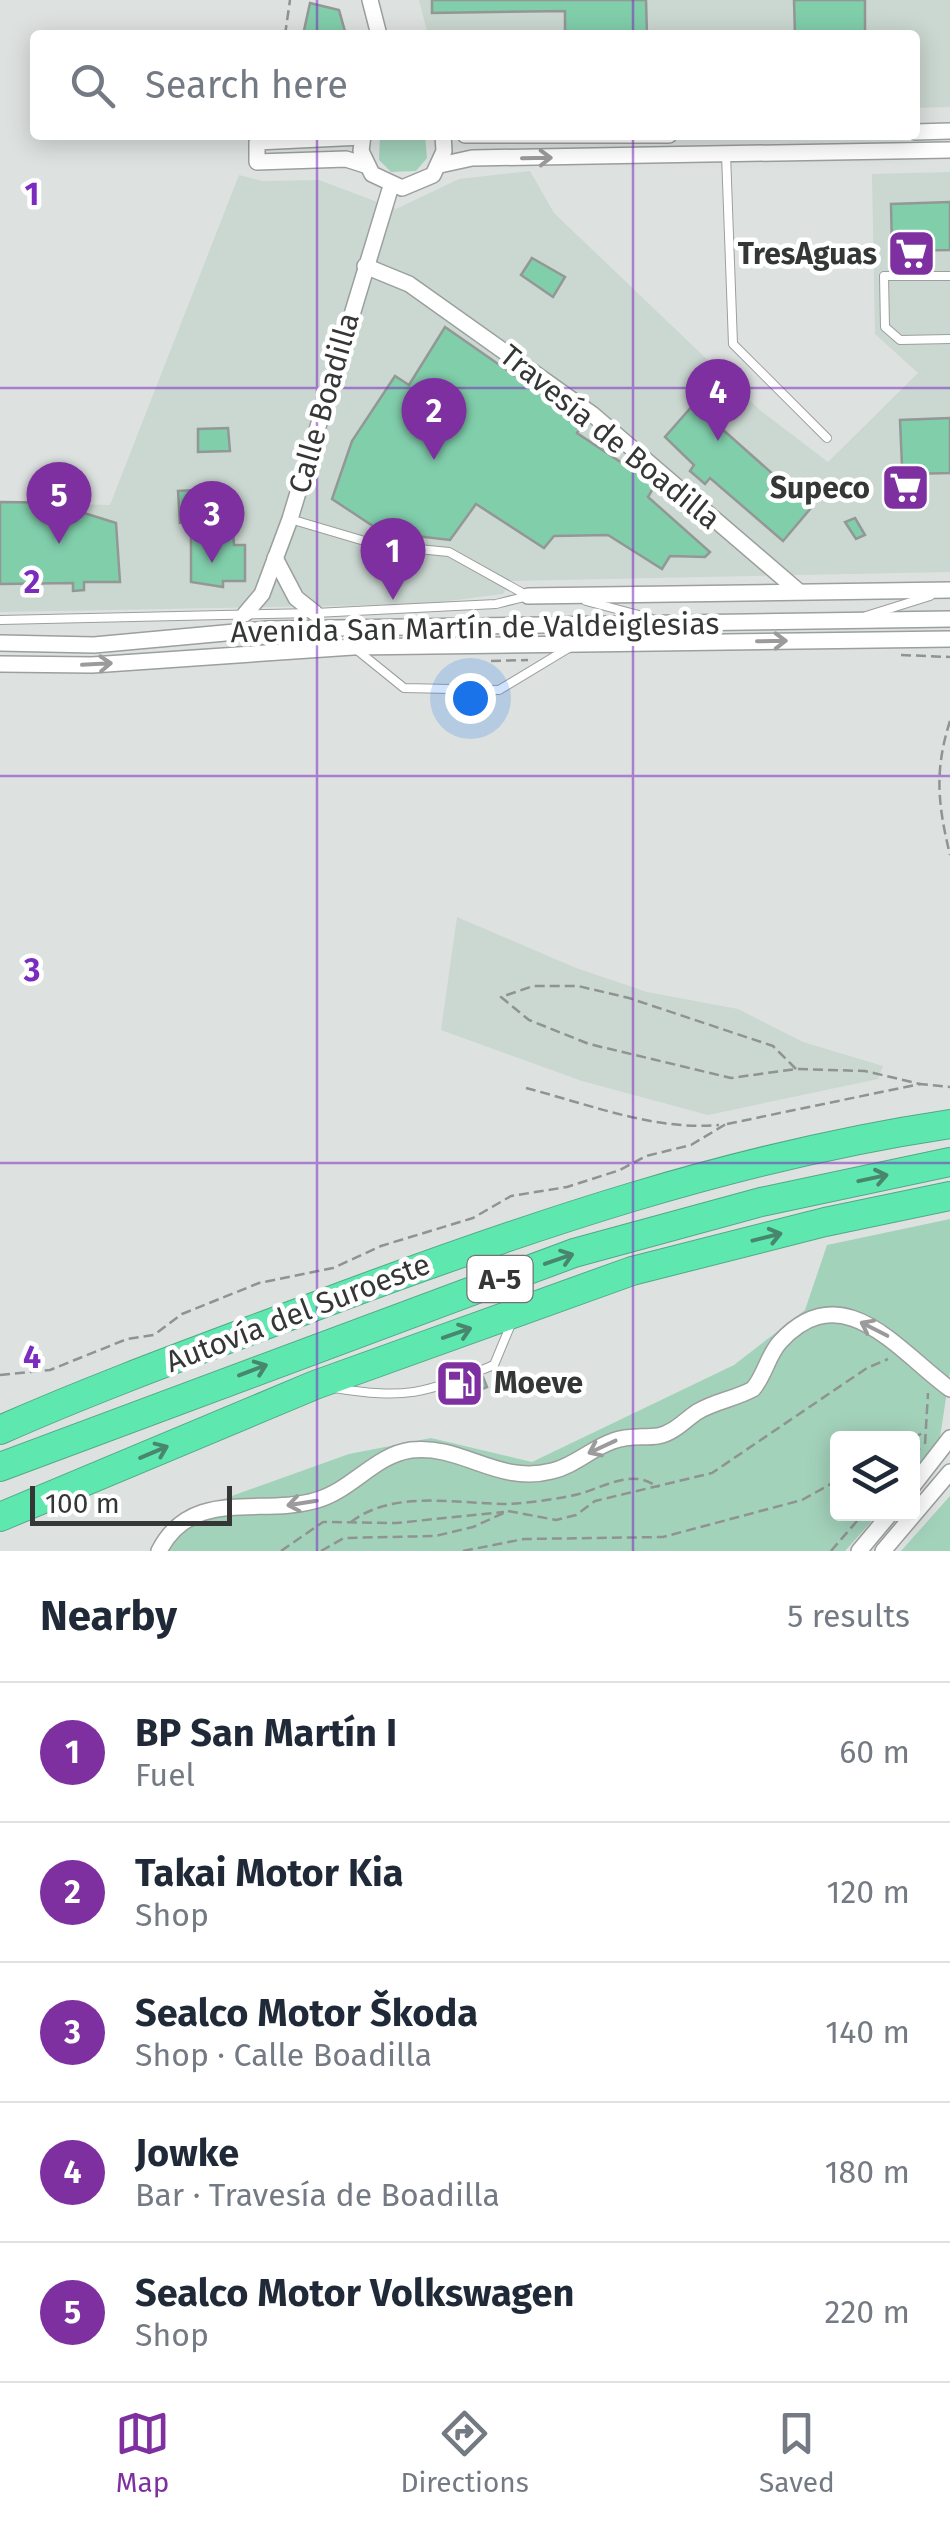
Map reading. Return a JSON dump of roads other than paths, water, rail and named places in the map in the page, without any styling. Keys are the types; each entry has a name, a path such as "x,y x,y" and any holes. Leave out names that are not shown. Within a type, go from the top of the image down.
{"highway":[{"name":"Autovía del Suroeste","path":"0,1430 465,1250 672,1185 887,1133 950,1124"},
{"name":"Autovía del Suroeste","path":"0,1471 64,1442 574,1253 760,1202 950,1162"},
{"path":"0,1517 315,1385 632,1271 825,1222 950,1196"},
{"path":"0,1416 26,1406 65,1402"}],"street":[{"path":"370,0 378,30"},
{"path":"920,132 950,131"},
{"path":"292,140 257,142 257,162 346,159 365,165 391,186 414,186 440,165 472,158 950,150"},
{"path":"362,140 365,165"},
{"path":"440,165 442,140"},
{"name":"Calle Boadilla","path":"245,614 262,594 290,519 391,186"},
{"name":"Travesía de Boadilla","path":"364,266 409,284 592,414 797,590"},
{"path":"750,591 760,578 758,557"},
{"path":"276,558 296,598 315,613"},
{"path":"528,596 949,590"},
{"name":"Avenida San Martín de Valdeiglesias","path":"0,643 94,645 268,630 950,620"},
{"name":"Avenida San Martín de Valdeiglesias","path":"0,664 92,665 353,647 950,639"},
{"path":"160,1551 177,1528 198,1512 230,1505 314,1502 334,1494 390,1456 410,1450 443,1450 489,1470 526,1476 556,1470 612,1441 638,1434 659,1436 699,1410 754,1389 777,1345 816,1317 840,1316 870,1324 907,1350 945,1385"},
{"path":"920,1477 950,1438"},
{"path":"883,1551 950,1472"},
{"path":"859,1551 884,1521"}],"lane":[{"path":"726,154 732,344 827,438"},
{"path":"950,276 884,276 884,327 900,340 950,339"},
{"path":"290,519 378,545 449,552 528,596"},
{"path":"847,622 949,590"},
{"path":"565,595 669,622"},
{"path":"0,620 315,613 496,604 528,596"},
{"path":"353,647 404,688 499,690 577,644"},
{"path":"315,1385 382,1396 422,1394 494,1365 516,1312"}],"place":[{"name":"TresAguas","path":"912,254"},
{"name":"Jowke","path":"718,441"},
{"name":"Takai Motor Kia","path":"434,460"},
{"name":"Supeco","path":"905,488"},
{"name":"Sealco Motor Volkswagen","path":"59,544"},
{"name":"Sealco Motor Škoda","path":"212,563"},
{"name":"BP San Martín I","path":"393,600"},
{"name":"Moeve","path":"459,1383"}]}
